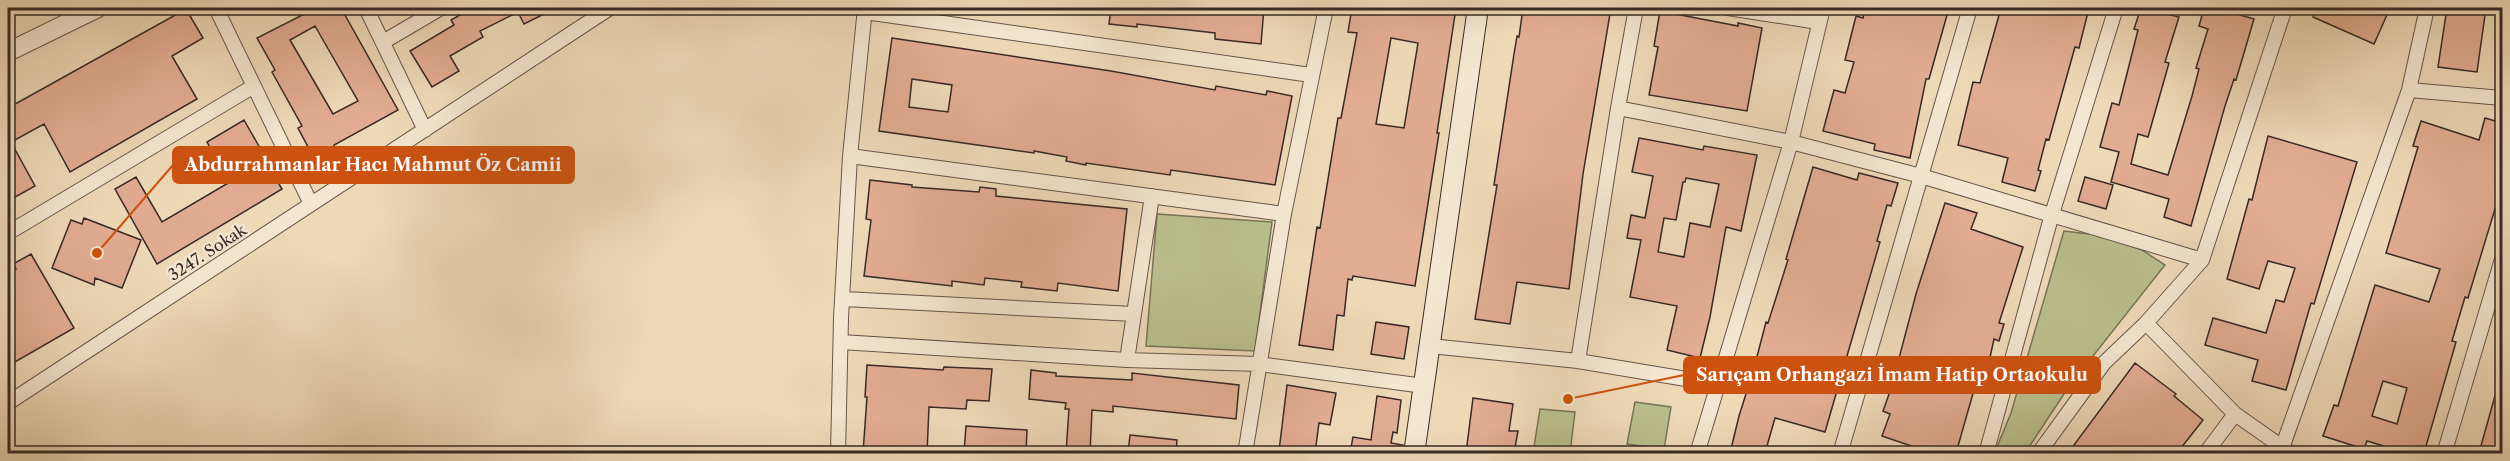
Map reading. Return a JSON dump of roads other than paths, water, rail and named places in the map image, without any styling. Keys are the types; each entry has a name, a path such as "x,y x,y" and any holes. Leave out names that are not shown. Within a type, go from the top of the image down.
{"main road":[{"path":"1414,453 1478,8"}],"street":[{"path":"8,52 79,12 98,8"},
{"path":"216,8 311,204"},
{"path":"366,8 425,130"},
{"path":"383,42 441,8"},
{"name":"3247. Sokak","path":"8,403 610,8"},
{"path":"1245,453 1284,214 1326,8"},
{"path":"1578,361 1636,8"},
{"path":"1728,8 1818,22"},
{"path":"1697,453 1791,142 1823,8"},
{"path":"1840,453 1970,8"},
{"path":"1986,453 2052,214 2116,8"},
{"path":"2038,453 2104,363 2146,322 2202,260 2285,8"},
{"path":"2146,322 2235,414 2285,452 2409,90 2427,8"},
{"path":"838,453 850,156 865,10 1311,75"},
{"path":"8,233 254,86"},
{"path":"2409,90 2502,98"},
{"path":"1618,108 1791,142 1921,176 2202,260"},
{"path":"850,156 1284,214"},
{"path":"1127,360 1152,196"},
{"path":"2444,453 2502,259"},
{"path":"844,299 1134,314"},
{"path":"841,342 1127,360 1259,364 1424,386"},
{"path":"1430,346 1578,361 1716,384"},
{"path":"2205,453 2235,414"}],"place":[{"name":"Abdurrahmanlar Hacı Mahmut Öz Camii","path":"97,253"},
{"name":"Sarıçam Orhangazi İmam Hatip Ortaokulu","path":"1568,399"}]}
